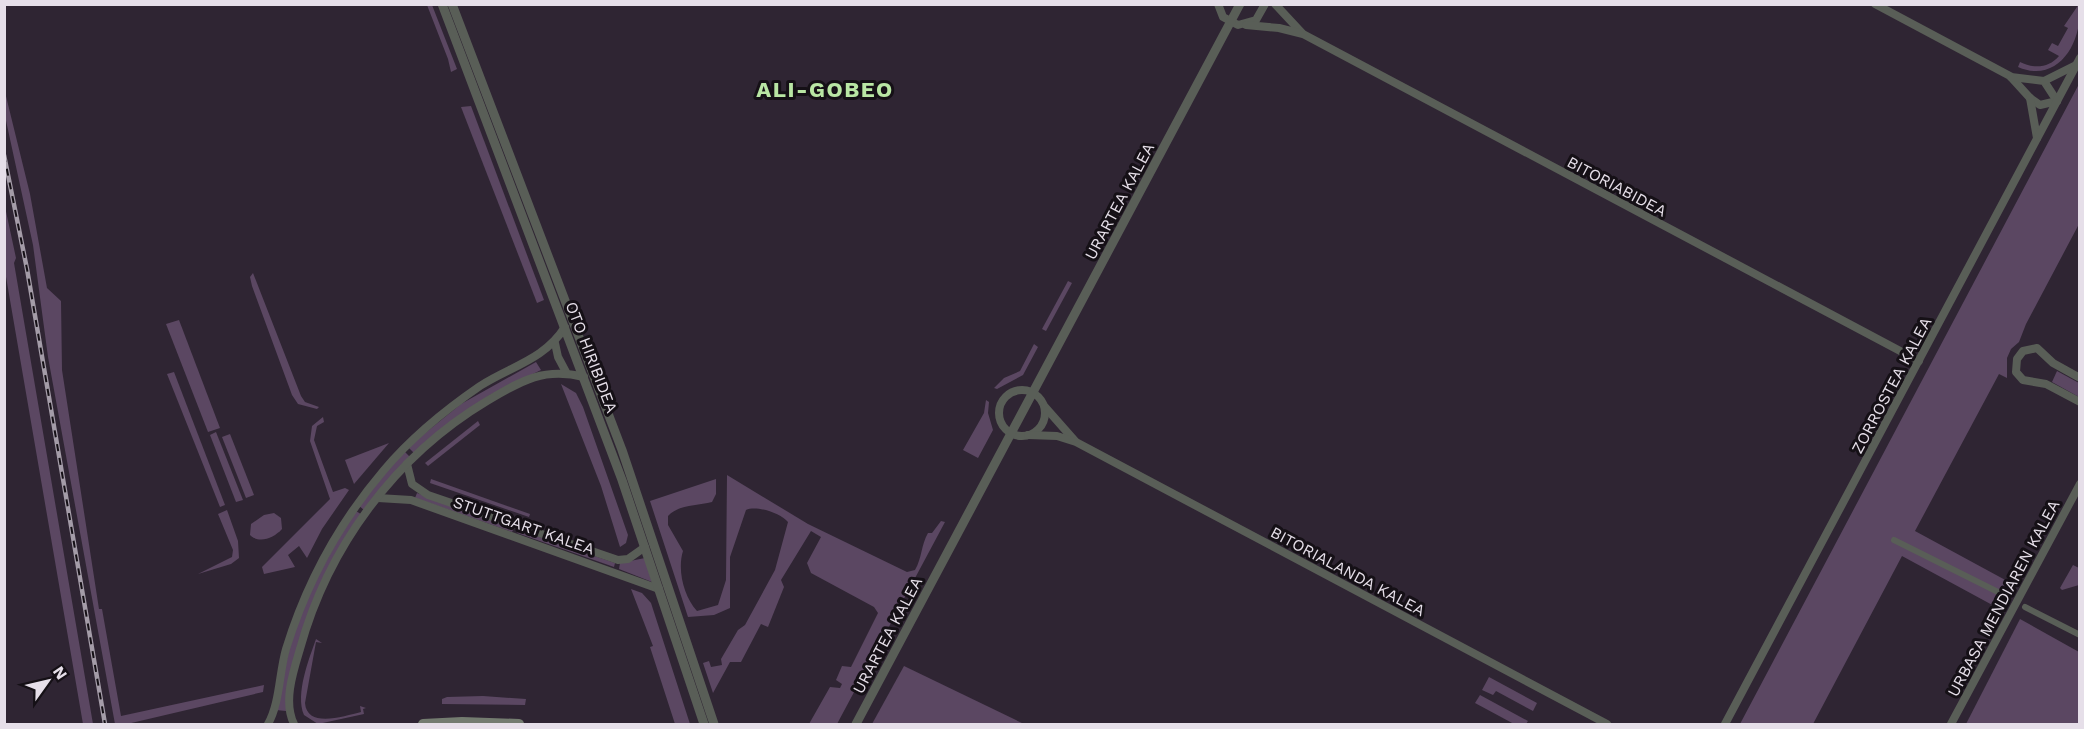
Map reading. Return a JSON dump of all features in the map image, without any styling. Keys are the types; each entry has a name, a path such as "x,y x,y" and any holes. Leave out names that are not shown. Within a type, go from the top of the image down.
{"main road":[{"path":"423,724 462,722 519,724"}],"street":[{"name":"OTO HIRIBIDEA","path":"442,4 584,376 645,547 704,724"},
{"name":"OTO HIRIBIDEA","path":"452,4 622,450 714,724"},
{"path":"1218,4 1223,17 1230,23 1246,25 1262,14 1265,4"},
{"name":"URARTEA KALEA","path":"856,724 1240,4"},
{"name":"BITORIABIDEA","path":"1275,4 1303,34"},
{"path":"1875,4 2010,76 2043,81 2078,61"},
{"name":"BITORIABIDEA","path":"1246,25 1279,28 1303,34 1919,361"},
{"name":"ZORROSTEA KALEA","path":"1725,724 2078,61"},
{"path":"2010,76 2030,98 2040,105 2057,101 2043,81"},
{"path":"2030,98 2037,138"},
{"path":"268,724 300,606 319,563 354,506 399,452 441,415 482,386 537,357 555,343 565,327"},
{"path":"555,343 566,372"},
{"path":"2079,378 2053,363 2037,348 2023,351 2017,359 2016,372 2023,380 2046,384 2079,402"},
{"path":"294,724 290,715 291,689 308,624 335,560 365,513 407,464 464,417 506,390 538,375 566,372 584,376"},
{"path":"1015,391 1032,392 1042,403 1045,412 1043,423 1037,431 1028,435 1010,433 1000,419 1002,402 1015,391"},
{"name":"BITORIALANDA KALEA","path":"1042,403 1076,442"},
{"name":"BITORIALANDA KALEA","path":"1028,435 1057,436 1076,442 1607,724"},
{"name":"STUTTGART KALEA","path":"407,464 412,484 428,495 618,560 628,559 645,547"},
{"name":"URBASA MENDIAREN KALEA","path":"1951,724 2079,484"},
{"name":"STUTTGART KALEA","path":"378,498 411,500 659,589"},
{"path":"1894,540 2006,596"},
{"path":"2025,607 2079,636"}],"shaded area":[{"path":"2079,4 2077,32 2066,56 2046,70 2033,71 2018,67 2020,62 2031,66 2046,65 2059,56 2048,50 2052,43 2058,46 2068,28 2064,26"},
{"path":"427,5 432,5 457,69 451,72 448,59"},
{"path":"2079,84 2079,224 2026,324 2019,342 2011,349 2007,358 2007,378 1999,374 1915,531 2009,582 1996,607 1902,556 1813,724 1740,724"},
{"path":"4,88 30,194 47,288 61,301 62,370 99,609 102,609 121,716 264,685 263,692 127,724 115,724 48,357 33,245 5,116"},
{"path":"471,106 544,300 537,303 461,107"},
{"path":"4,202 16,258 14,263 93,724 83,724 5,271"},
{"path":"253,273 301,396 305,402 319,407 317,409 298,404 292,395 252,286 250,277"},
{"path":"1068,281 1072,283 1046,331 1042,329"},
{"path":"179,320 220,428 208,432 166,324"},
{"path":"1034,344 1038,347 1023,375 997,389 994,388 1004,378 1020,371"},
{"path":"536,362 541,370 490,395 414,453 408,447 461,404"},
{"path":"2057,371 2079,383 2079,397 2052,382"},
{"path":"174,372 225,505 220,507 167,374"},
{"path":"561,384 576,393 583,407 628,535 626,543 620,547 601,486"},
{"path":"986,400 989,402 988,413 993,430 978,458 963,450 984,413"},
{"path":"323,417 324,422 317,426 314,440 333,492 345,488 349,490 322,529 307,558 299,546 288,555 295,567 264,574 262,567 330,499 310,441 312,426"},
{"path":"478,421 480,425 428,466 425,463"},
{"path":"216,432 243,500 236,502 210,435"},
{"path":"230,434 254,495 246,498 222,437"},
{"path":"389,443 354,484 345,460"},
{"path":"404,451 410,457 364,510 358,505"},
{"path":"727,475 808,524 907,572 915,570 928,533 932,533 941,521 945,522 837,724 809,724 830,687 840,688 842,684 836,680 842,666 851,667 878,613 874,607 811,573 807,563 821,537 811,531 781,580 784,587 768,627 761,624 741,662 730,662 713,693 703,663 709,661 711,667 722,665 721,659 738,630 745,625 775,570 788,522 768,511 756,508 746,510 730,557 730,608 714,615 688,617 650,501 716,479 716,494 712,502 677,509 668,516 668,525 683,551 681,575 692,605 697,611 718,605 726,580"},
{"path":"431,479 530,514 529,517 430,483"},
{"path":"417,493 514,528 512,532 415,498"},
{"path":"227,510 238,541 239,558 231,564 198,574 232,557 233,550 218,514"},
{"path":"354,510 361,514 323,586 303,632 290,683 286,711 276,710 291,641 306,598"},
{"path":"274,513 281,518 282,529 279,532 262,539 250,535 251,524 264,515"},
{"path":"519,530 615,563 614,567 517,533"},
{"path":"645,558 652,582 619,569 620,563"},
{"path":"2073,565 2079,568 2079,585 2062,590 2060,588"},
{"path":"631,589 642,593 651,603 690,724 675,724 650,647 653,646"},
{"path":"2020,619 2079,652 2079,724 1966,724"},
{"path":"316,639 322,643 316,642 305,703 307,711 312,716 327,719 361,712 360,706 366,708 363,709 364,714 318,724 304,715 302,687"},
{"path":"904,666 1024,724 872,724"},
{"path":"1489,677 1537,703 1533,711 1496,691 1493,695 1482,690"},
{"path":"1480,695 1528,721 1526,724 1514,724 1475,703"},
{"path":"483,696 526,699 525,705 442,704 442,699 447,697"}],"railway":[{"path":"4,155 27,269 105,724"}],"district":[{"name":"ALI-GOBEO","path":"825,89"}]}
